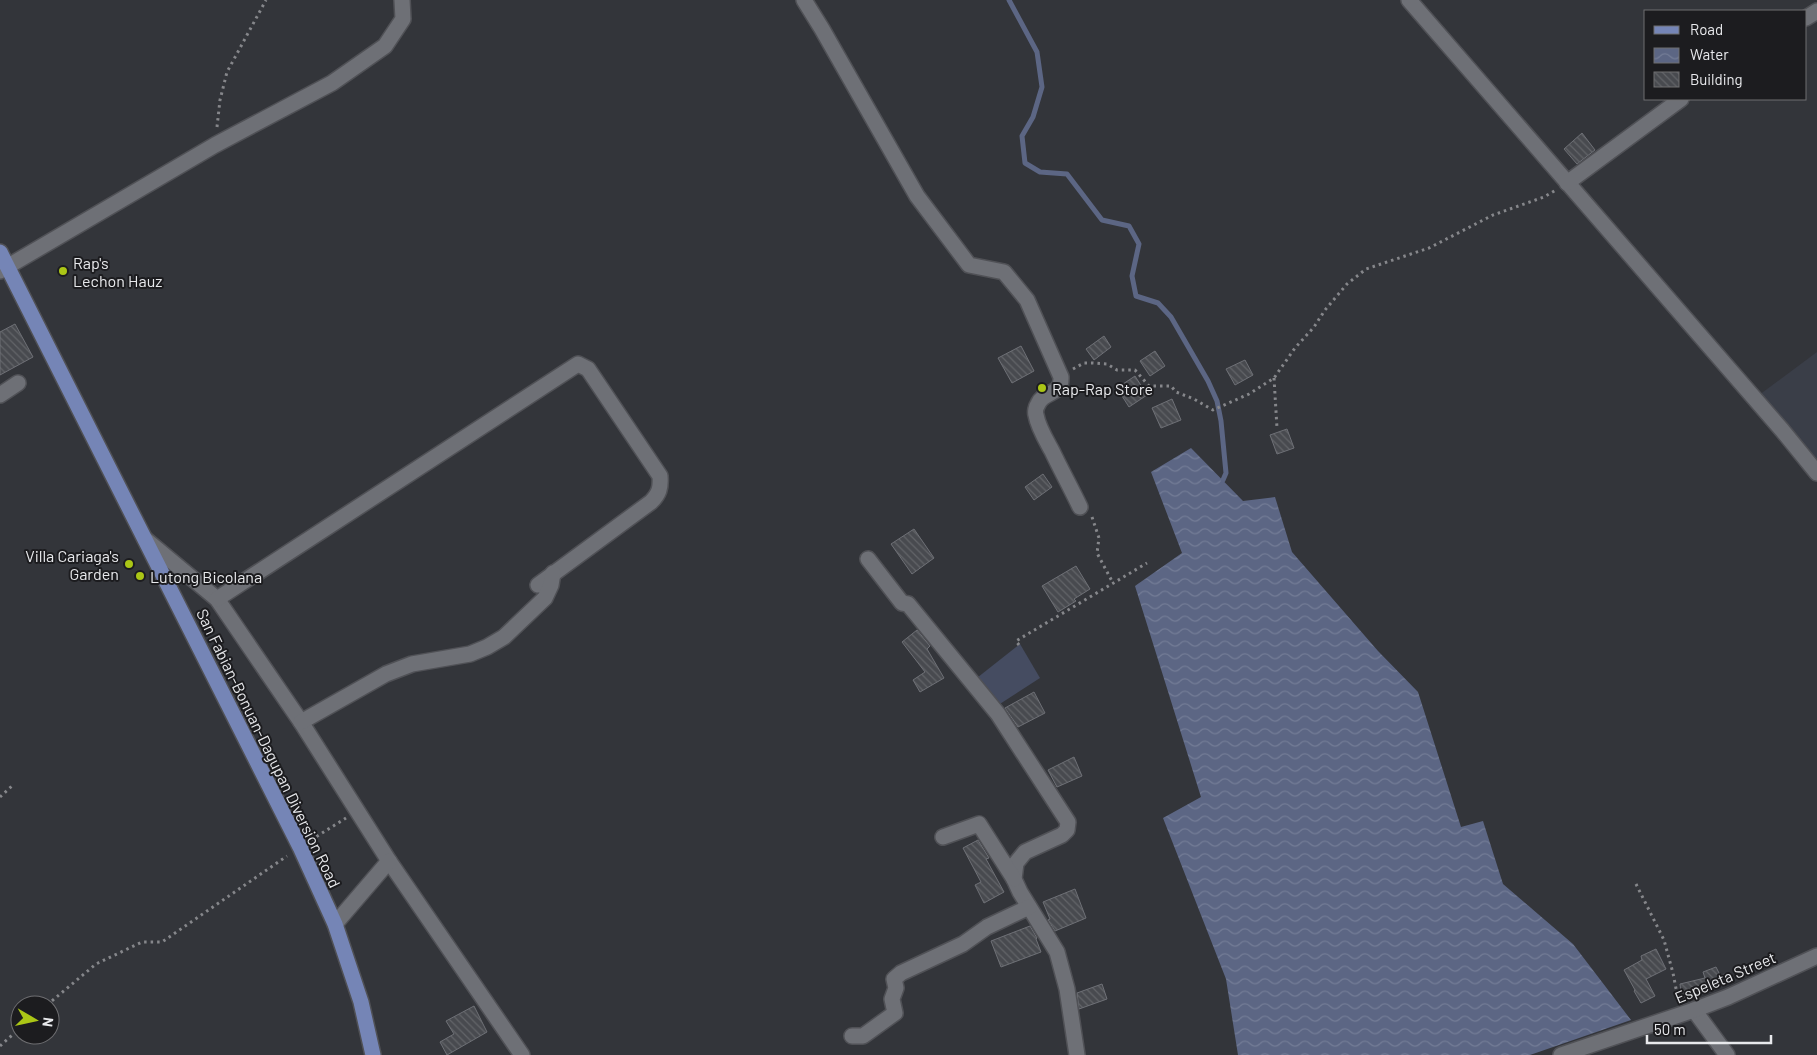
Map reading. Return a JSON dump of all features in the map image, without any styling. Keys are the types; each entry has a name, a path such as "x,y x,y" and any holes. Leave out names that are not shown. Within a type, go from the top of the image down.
{"main road":[{"name":"San Fabian-Bonuan-Dagupan Diversion Road","path":"0,252 4,269 145,539 300,847 335,924 361,1002 373,1055"}],"street":[{"path":"4,269 215,145 332,83 386,46 403,19 402,0"},
{"path":"804,0 917,196 969,265 1004,272 1027,300 1061,376 1060,387 1041,398 1035,413 1046,440 1080,507"},
{"path":"1412,1 1817,473"},
{"path":"1567,183 1680,100"},
{"path":"217,599 578,364 588,369 660,476 661,483 656,496 651,502 538,585"},
{"path":"0,395 18,383"},
{"path":"145,539 217,599 301,722 389,861 522,1055"},
{"path":"868,559 902,603 908,604 998,714 1068,822 1067,830 1062,835 1026,852 1016,863 1014,879"},
{"path":"301,722 386,674 412,664 470,654 496,642 504,637 544,598 551,585 553,573"},
{"path":"943,837 979,824 1014,879 1056,952 1067,988 1078,1055"},
{"path":"335,924 389,861"},
{"path":"852,1036 863,1036 895,1013 892,999 896,988 894,979 901,973 962,944 987,927 1029,907"},
{"name":"Espeleta Street","path":"1561,1055 1728,997 1817,956"},
{"path":"1687,1012 1727,1055"}],"path":[{"path":"215,145 220,100 226,72 266,0"},
{"path":"1061,376 1084,363 1107,364 1117,370 1135,370 1149,386 1171,386 1176,392 1194,399 1213,410 1249,394 1274,378 1325,310 1347,284 1366,269 1429,248 1493,216 1544,197 1567,183"},
{"path":"1274,378 1277,428"},
{"path":"1080,507 1090,513 1099,538 1097,554 1113,583"},
{"path":"1019,645 1016,640 1147,563"},
{"path":"0,796 13,785"},
{"path":"58,995 96,964 142,942 162,942 300,847 358,811"},
{"path":"1636,884 1664,940 1687,1012"},
{"path":"0,1046 10,1037"}],"shaded area":[{"path":"1817,352 1817,465 1759,395"},
{"path":"1020,644 1040,678 989,711 968,685"}],"water":[{"path":"1191,448 1243,501 1275,497 1292,552 1378,651 1418,692 1461,827 1483,821 1503,884 1573,944 1631,1020 1530,1055 1238,1055 1226,979 1163,818 1201,797 1135,586 1182,553 1151,472"}],"building":[{"path":"1582,133 1595,150 1577,164 1564,149"},
{"path":"15,324 33,357 0,375 0,332"},
{"path":"1104,336 1111,347 1094,360 1086,349"},
{"path":"1021,346 1034,371 1012,383 998,358"},
{"path":"1155,351 1165,366 1150,376 1140,361"},
{"path":"1245,360 1253,375 1235,385 1226,369"},
{"path":"1135,376 1147,395 1129,407 1117,388"},
{"path":"1172,399 1181,420 1161,428 1152,408"},
{"path":"1287,429 1294,448 1277,454 1270,435"},
{"path":"1043,474 1052,487 1034,500 1025,487"},
{"path":"914,529 934,558 912,574 891,544"},
{"path":"1076,566 1090,589 1074,599 1076,601 1058,612 1042,586"},
{"path":"917,630 930,646 927,649 944,678 920,692 913,680 925,672 902,642"},
{"path":"1034,692 1045,713 1018,727 1005,708"},
{"path":"1074,757 1082,776 1057,787 1048,770"},
{"path":"978,840 989,858 986,859 1004,892 984,903 975,885 981,882 963,848"},
{"path":"1075,889 1086,918 1055,931 1048,920 1050,919 1043,902"},
{"path":"1030,926 1037,938 1041,952 1001,967 991,941"},
{"path":"1656,949 1666,969 1646,979 1655,996 1641,1003 1624,970 1642,960 1641,956"},
{"path":"1716,967 1720,975 1731,973 1733,980 1682,1000 1680,984 1705,978 1703,972"},
{"path":"1102,984 1107,999 1079,1009 1077,993"},
{"path":"474,1006 487,1032 447,1055 440,1042 454,1034 446,1021"}],"waterway":[{"path":"1009,0 1037,52 1042,87 1033,117 1022,136 1025,163 1040,172 1067,174 1102,220 1129,226 1139,244 1132,276 1136,296 1158,303 1171,317 1208,381 1217,401 1226,473 1223,480"}],"place":[{"name":"Rap's Lechon Hauz","path":"63,271"},
{"name":"Rap-Rap Store","path":"1042,388"},
{"name":"Villa Cariaga's Garden","path":"129,564"},
{"name":"Lutong Bicolana","path":"140,576"}]}
